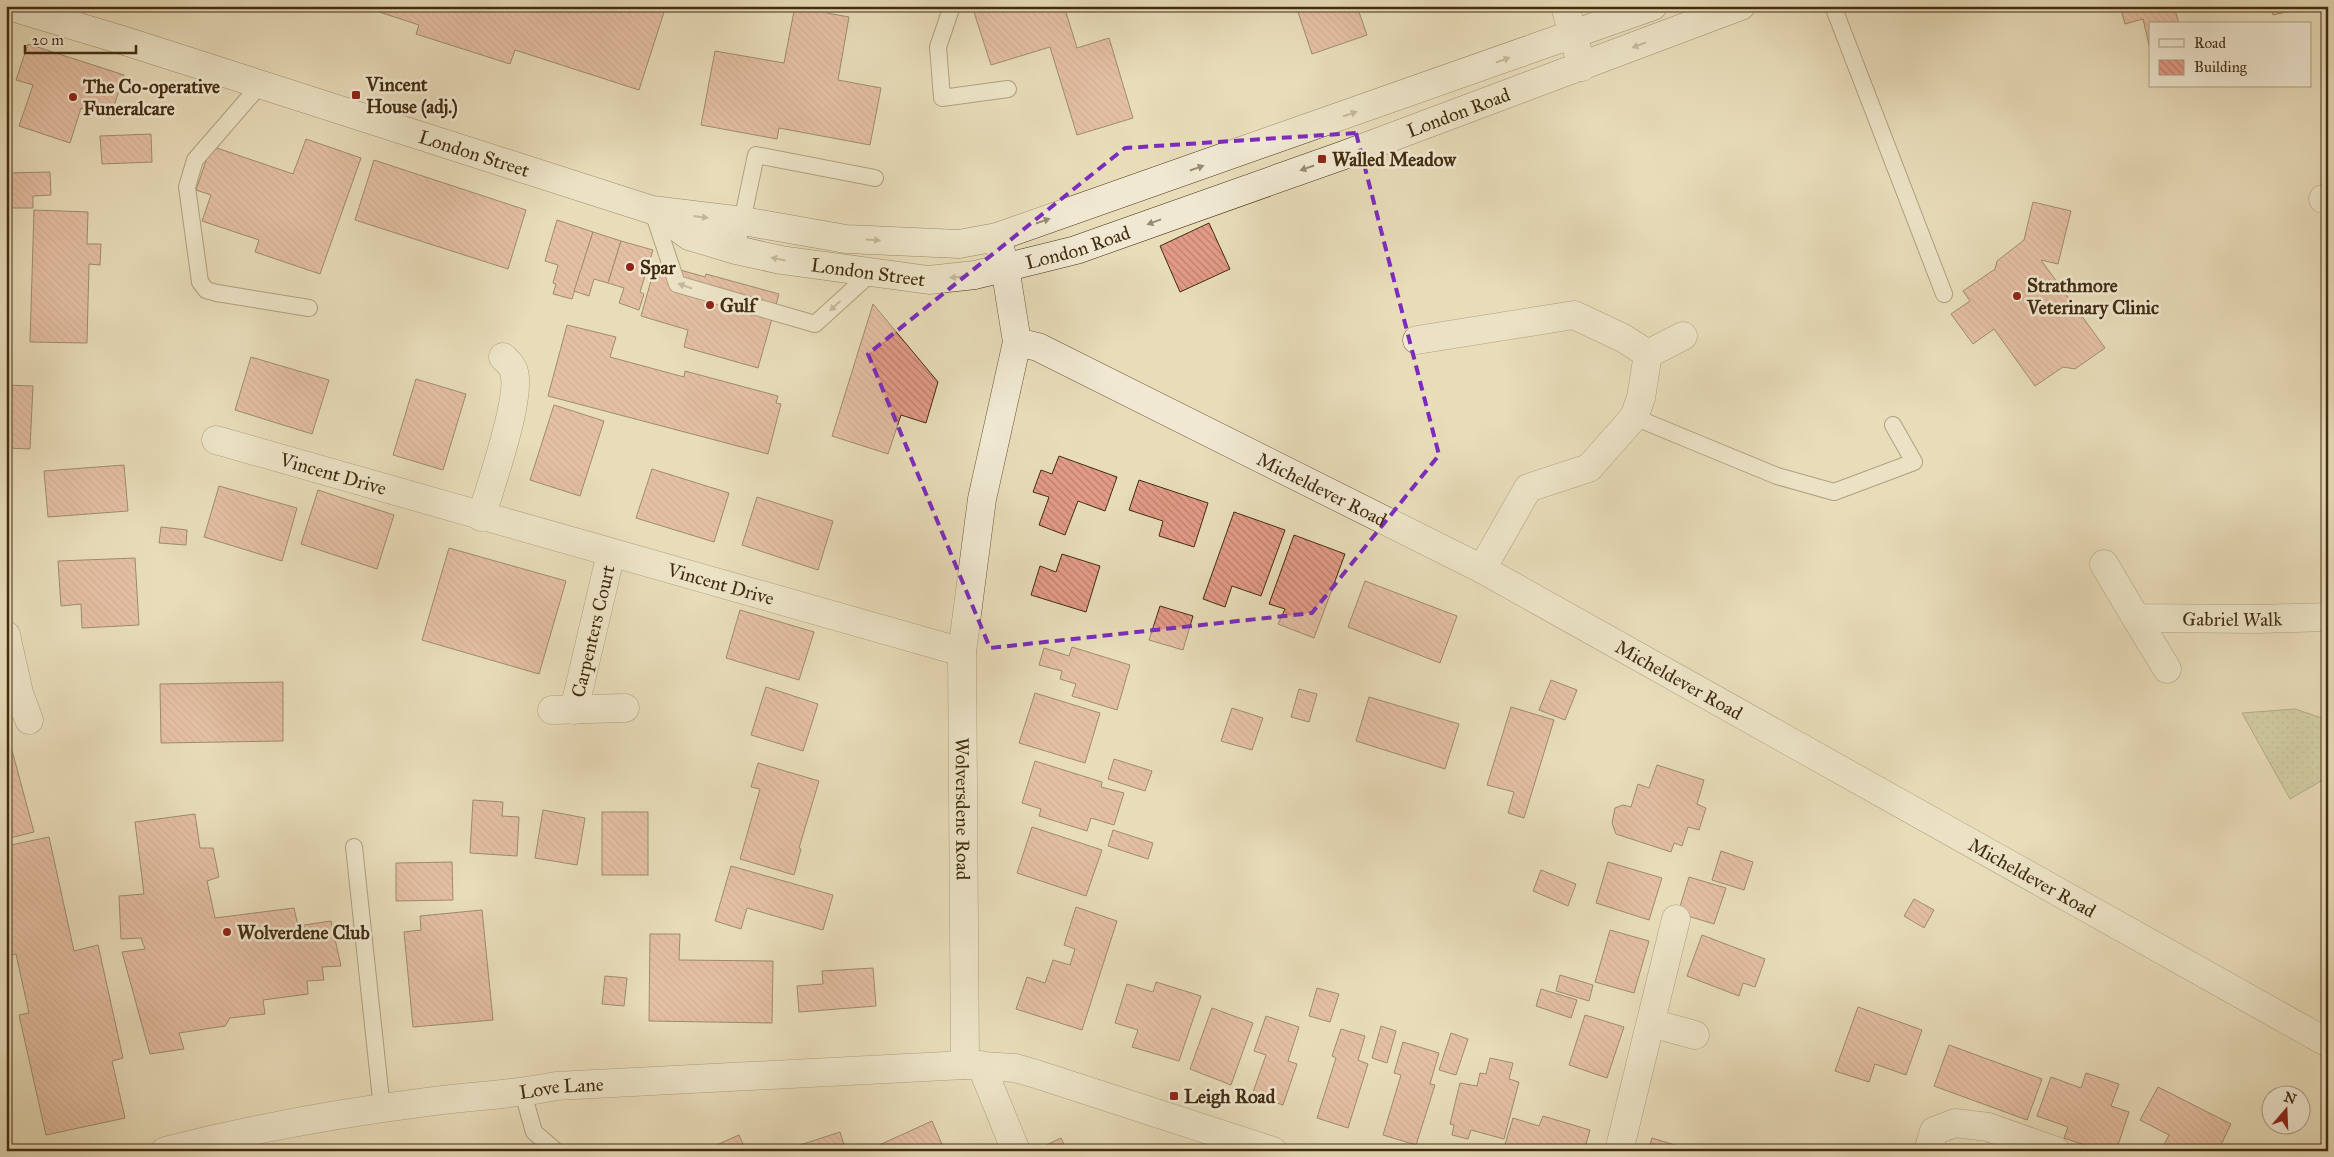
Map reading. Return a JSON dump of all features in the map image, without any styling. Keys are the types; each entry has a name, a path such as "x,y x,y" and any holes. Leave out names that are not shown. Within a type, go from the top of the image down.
{"street":[{"name":"London Street","path":"9,6 125,41 652,210 743,221 846,238 959,244 997,237"},
{"path":"1566,6 1582,67"},
{"name":"London Road","path":"997,237 1653,6"},
{"name":"London Road","path":"1005,267 1084,247 1344,155 1741,6"},
{"name":"London Street","path":"652,210 689,236 736,250 781,260 929,280 975,275 1005,267"},
{"name":"Wolversdene Road","path":"973,1065 962,652 982,499 1017,342 1005,267 997,237"},
{"path":"1417,340 1574,315 1623,338 1648,354"},
{"path":"1648,354 1683,336"},
{"name":"Micheldever Road","path":"1017,342 1038,347 1482,568 2328,1043"},
{"path":"1482,568 1528,488 1589,468 1634,417 1642,398 1648,354"},
{"path":"481,517 508,426 516,384 514,370 503,357"},
{"name":"Vincent Drive","path":"216,440 481,517 962,652"},
{"name":"Carpenters Court","path":"611,552 563,710 625,708"},
{"path":"2104,564 2167,669"},
{"name":"Gabriel Walk","path":"2136,618 2257,619 2328,617"},
{"path":"6,635 13,695 29,720"},
{"path":"1619,1151 1676,919"},
{"path":"1650,1023 1695,1035"},
{"path":"973,1065 1015,1068 1053,1078 1260,1149"},
{"path":"973,1065 1016,1151"},
{"name":"Love Lane","path":"165,1151 250,1140 382,1109 427,1102 524,1093 556,1086 973,1065"},
{"path":"1928,1151 1934,1131 1955,1122 1988,1127 2056,1151"}],"lane":[{"path":"952,6 938,47 942,98 1008,89"},
{"path":"1833,6 1944,294"},
{"path":"260,85 207,144 196,160 187,187 200,282 206,290 217,293 309,308"},
{"path":"736,250 756,155 875,178"},
{"path":"652,210 678,284 815,324 871,273"},
{"path":"1634,417 1777,476 1834,492 1914,462 1893,425"},
{"path":"354,847 382,1109"},
{"path":"524,1093 534,1132 556,1151"}],"highlighted area":[{"path":"1356,133 1439,455 1312,613 990,648 868,354 1125,148"}],"green space":[{"path":"2295,709 2328,720 2328,777 2290,799 2242,713"}],"building":[{"path":"361,6 666,6 639,90 515,50 510,64 416,34 419,25"},
{"path":"795,6 828,6 827,13 849,17 838,80 881,88 870,145 779,128 777,139 701,125 715,51 784,63"},
{"path":"972,6 1064,6 1077,48 1109,38 1133,118 1077,135 1050,47 991,65"},
{"path":"1296,6 1357,6 1367,35 1312,54"},
{"path":"2120,6 2174,6 2178,22 2149,22 2149,45 2143,19 2125,24"},
{"path":"2174,6 2189,6 2175,10"},
{"path":"2271,6 2304,6 2304,8 2273,15"},
{"name":"The Co-operative Funeralcare","path":"28,44 124,75 110,118 81,108 70,143 19,126 33,85 16,80"},
{"path":"151,134 152,162 102,164 100,136"},
{"path":"306,139 361,158 320,274 255,252 259,240 202,221 211,195 196,190 211,146 293,174"},
{"path":"374,160 526,210 508,269 355,220"},
{"path":"50,172 51,195 33,196 33,208 6,208 6,173"},
{"name":"Strathmore Veterinary Clinic","path":"2033,202 2071,211 2058,264 2041,260 2105,348 2075,369 2063,367 2035,386 1994,329 1973,344 1951,314 1970,301 1963,291 1995,269 1997,261 2024,240"},
{"path":"34,210 88,212 87,244 101,244 100,265 89,264 87,343 30,342"},
{"path":"557,220 593,232 572,299 553,294 556,284 553,283 558,265 545,261"},
{"path":"1209,223 1230,269 1180,292 1160,246"},
{"path":"593,232 621,241 608,283 594,279 589,296 574,291"},
{"name":"Spar","path":"621,241 653,250 640,292 644,294 639,310 619,303 624,288 608,283"},
{"name":"Gulf","path":"656,263 705,277 706,274 779,294 758,368 684,347 688,330 641,316"},
{"path":"873,304 938,382 926,423 901,415 888,454 832,436"},
{"path":"567,325 616,337 610,357 684,377 685,371 778,396 776,403 781,404 768,454 548,396"},
{"path":"251,357 329,380 312,434 235,410"},
{"path":"416,379 466,394 443,470 393,455"},
{"path":"6,385 33,386 30,449 6,448"},
{"path":"554,405 604,421 580,496 530,480"},
{"path":"1059,456 1117,477 1105,511 1078,501 1065,535 1039,525 1049,497 1033,492 1041,470 1052,474"},
{"path":"124,465 128,511 48,517 44,471"},
{"path":"652,469 729,493 714,542 636,518"},
{"path":"1139,480 1208,503 1194,547 1159,536 1163,521 1129,510"},
{"path":"219,486 297,508 282,561 204,537"},
{"path":"318,490 394,515 377,569 301,544"},
{"path":"757,497 833,521 818,570 742,545"},
{"path":"1234,512 1285,530 1261,596 1232,586 1225,607 1203,599"},
{"path":"161,527 187,530 186,545 159,543"},
{"path":"1294,535 1345,554 1314,638 1278,624 1285,609 1269,604"},
{"path":"449,548 566,581 539,674 422,640"},
{"path":"1062,554 1100,566 1086,612 1031,595 1040,566 1056,572"},
{"path":"135,558 139,625 82,628 81,604 61,606 58,561"},
{"path":"1365,581 1457,616 1440,663 1348,627"},
{"path":"1160,606 1193,616 1183,650 1149,640"},
{"path":"740,610 814,632 799,680 726,658"},
{"path":"1072,647 1130,665 1117,710 1072,696 1076,684 1060,679 1062,671 1039,665 1044,648 1069,656"},
{"path":"1551,680 1577,690 1565,720 1539,710"},
{"path":"283,682 283,741 161,743 160,684"},
{"path":"766,687 818,704 803,751 751,735"},
{"path":"1299,689 1317,694 1309,722 1291,717"},
{"path":"1035,693 1100,713 1085,763 1019,743"},
{"path":"1369,697 1459,724 1445,769 1356,741"},
{"path":"1511,707 1554,720 1524,818 1508,813 1514,792 1487,785"},
{"path":"1232,708 1263,718 1252,750 1221,741"},
{"path":"6,728 34,832 6,839"},
{"path":"1114,759 1152,771 1145,791 1108,779"},
{"path":"1035,761 1102,782 1101,787 1124,793 1114,825 1091,818 1087,831 1039,816 1041,809 1022,803"},
{"path":"758,763 819,781 799,848 801,849 794,875 740,859 760,789 751,787"},
{"path":"1657,765 1704,780 1697,804 1706,808 1699,830 1688,827 1682,846 1674,843 1671,852 1616,834 1612,823 1615,808 1623,805 1631,807 1638,784 1649,788"},
{"path":"473,800 503,802 502,816 519,817 517,856 470,853"},
{"path":"543,810 585,818 577,865 535,858"},
{"path":"602,812 648,812 648,875 602,875"},
{"name":"Wolverdene Club","path":"195,814 200,848 213,848 219,877 207,881 215,918 294,908 298,926 331,921 341,966 322,967 324,980 307,981 308,994 263,1000 265,1014 230,1018 225,1026 179,1033 184,1049 150,1054 122,952 145,949 141,938 121,939 119,896 144,894 135,822"},
{"path":"1032,827 1102,850 1086,896 1017,873"},
{"path":"1113,830 1153,843 1148,859 1108,846"},
{"path":"49,837 74,951 98,945 123,1058 112,1061 125,1118 46,1135 19,1015 29,1013 16,954 12,955 6,928 6,846"},
{"path":"1721,851 1753,862 1744,890 1712,880"},
{"path":"452,862 453,900 396,901 396,863"},
{"path":"1608,862 1662,878 1649,920 1596,903"},
{"path":"731,866 833,895 823,930 747,908 741,929 715,921"},
{"path":"1541,870 1576,884 1568,906 1533,891"},
{"path":"1689,877 1726,888 1714,924 1678,913"},
{"path":"1914,899 1934,910 1924,928 1904,916"},
{"path":"1076,907 1117,921 1082,1030 1016,1009 1027,977 1045,983 1053,960 1070,965 1075,949 1064,945"},
{"path":"482,910 493,1020 413,1027 404,932 421,930 420,916"},
{"path":"1610,930 1649,941 1634,993 1595,982"},
{"path":"650,934 680,934 679,960 773,961 772,1023 649,1021"},
{"path":"1702,935 1765,959 1755,987 1743,983 1739,996 1687,976"},
{"path":"873,968 876,1006 799,1012 797,986 823,984 822,971"},
{"path":"1560,975 1593,985 1589,1001 1556,991"},
{"path":"605,976 627,978 624,1006 602,1004"},
{"path":"1156,982 1201,996 1179,1061 1132,1047 1138,1030 1115,1023 1127,984 1153,992"},
{"path":"1317,988 1339,994 1330,1022 1309,1016"},
{"path":"1541,989 1577,1000 1571,1018 1536,1006"},
{"path":"1858,1007 1922,1030 1906,1075 1875,1064 1869,1082 1835,1071"},
{"path":"1212,1008 1253,1023 1231,1085 1190,1069"},
{"path":"1585,1015 1624,1027 1607,1078 1569,1065"},
{"path":"1266,1016 1299,1027 1288,1061 1297,1064 1283,1105 1252,1095 1266,1055 1254,1051"},
{"path":"1381,1026 1396,1031 1387,1063 1372,1058"},
{"path":"1341,1029 1365,1036 1358,1060 1368,1064 1348,1128 1317,1118 1336,1058 1332,1056"},
{"path":"1451,1033 1468,1039 1456,1075 1439,1070"},
{"path":"1403,1042 1439,1053 1430,1084 1435,1085 1416,1145 1383,1135 1401,1075 1394,1073"},
{"path":"1949,1045 2042,1079 2027,1120 1934,1086"},
{"path":"1490,1058 1513,1063 1509,1079 1519,1082 1504,1139 1471,1130 1468,1139 1452,1135 1454,1125 1450,1124 1460,1083 1477,1086 1480,1073 1486,1074"},
{"path":"2086,1073 2119,1084 2111,1106 2129,1112 2116,1151 2102,1151 2064,1138 2068,1127 2037,1116 2051,1077 2081,1088"},
{"path":"2158,1087 2231,1124 2218,1151 2162,1149 2169,1135 2140,1120"},
{"path":"1543,1116 1590,1130 1584,1151 1503,1151 1513,1118 1539,1126"},
{"path":"932,1121 945,1151 866,1151"},
{"path":"840,1132 846,1151 791,1151 791,1148"},
{"path":"739,1135 746,1151 703,1151"},
{"path":"1061,1138 1067,1151 1034,1151"},
{"path":"1652,1138 1691,1150 1634,1151 1635,1146 1648,1150"}],"place":[{"name":"Vincent House (adj.)","path":"356,95"},
{"name":"The Co-operative Funeralcare","path":"73,97"},
{"name":"Walled Meadow","path":"1322,159"},
{"name":"Spar","path":"630,267"},
{"name":"Strathmore Veterinary Clinic","path":"2017,296"},
{"name":"Gulf","path":"710,305"},
{"name":"Wolverdene Club","path":"227,932"},
{"name":"Leigh Road","path":"1174,1096"}]}
